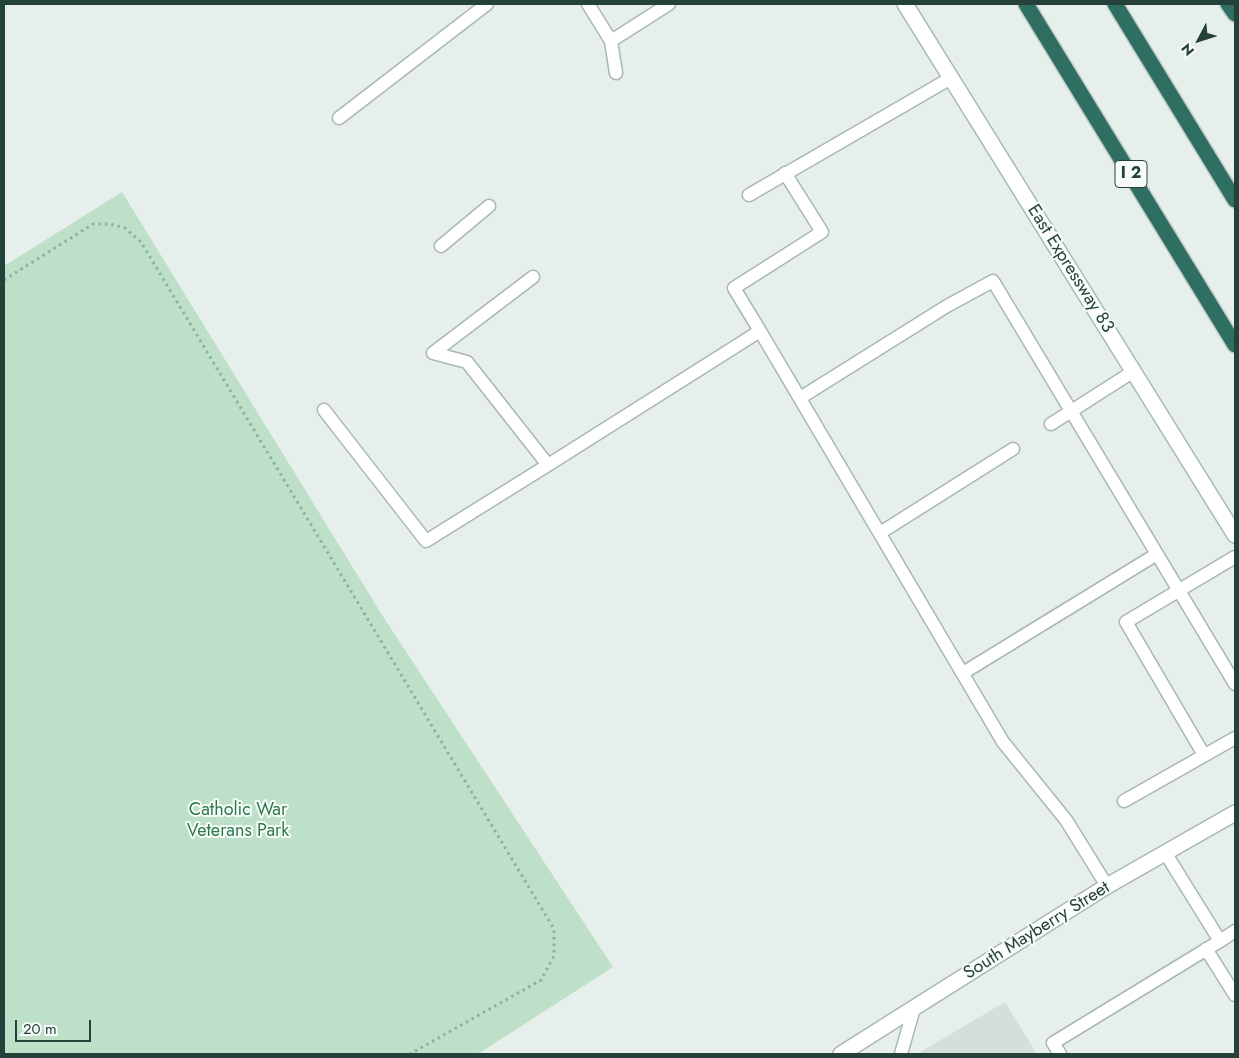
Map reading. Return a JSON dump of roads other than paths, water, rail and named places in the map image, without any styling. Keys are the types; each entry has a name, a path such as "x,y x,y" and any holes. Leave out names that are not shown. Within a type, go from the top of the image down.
{"highway":[{"name":"I 2","path":"1026,4 1235,345"},
{"path":"1115,4 1235,200"},
{"path":"1228,4 1235,14"}],"main road":[{"name":"East Expressway 83","path":"905,4 1235,535"},
{"name":"South Mayberry Street","path":"841,1054 1107,886 1235,814"}],"lane":[{"path":"339,118 487,4"},
{"path":"588,4 611,41 616,73"},
{"path":"611,41 669,4"},
{"path":"749,195 951,78"},
{"path":"785,173 822,232 734,288 1003,742 1066,820 1107,886"},
{"path":"441,246 489,206"},
{"path":"533,277 434,353 467,362 548,465"},
{"path":"800,398 947,306 993,281 1235,684"},
{"path":"324,410 426,541 760,331"},
{"path":"1051,424 1134,371"},
{"path":"880,533 1013,449"},
{"path":"963,673 1157,554"},
{"path":"1204,755 1126,622 1235,557"},
{"path":"1124,801 1235,738"},
{"path":"1166,854 1220,941"},
{"path":"1060,1054 1053,1043 1235,931"},
{"path":"1206,949 1235,995"},
{"path":"901,1054 914,1008"}],"park label":[{"name":"Catholic War Veterans Park","path":"238,821"}]}
